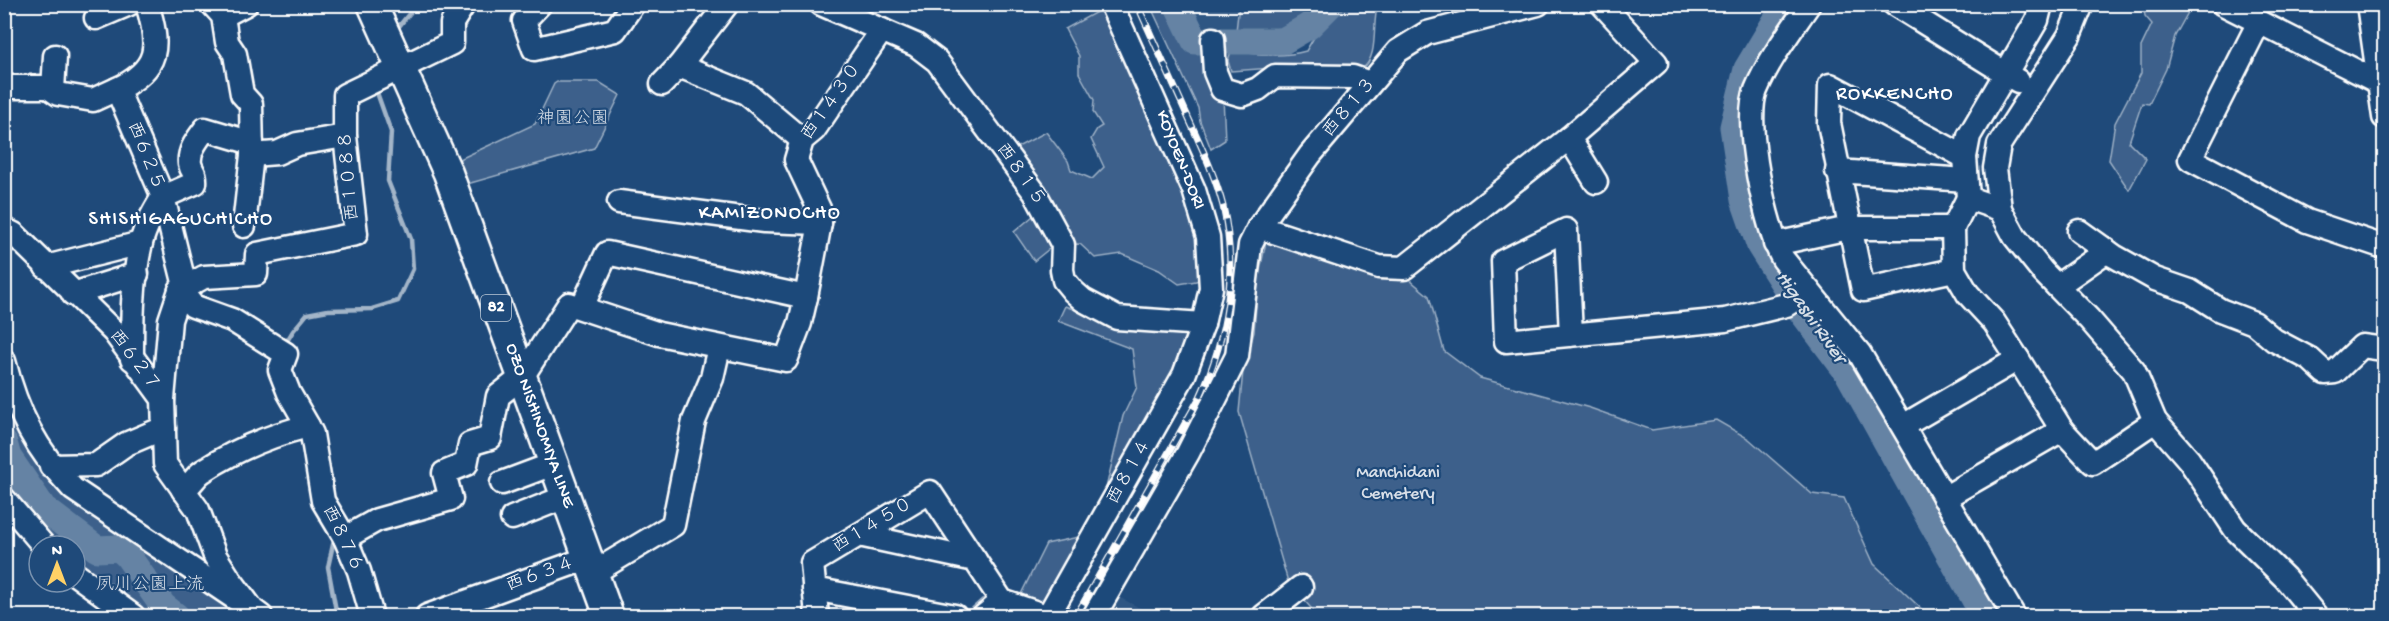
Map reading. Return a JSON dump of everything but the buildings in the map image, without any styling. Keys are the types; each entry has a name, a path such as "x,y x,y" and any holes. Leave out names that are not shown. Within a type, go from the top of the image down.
{"main road":[{"name":"OZO NISHINOMIYA LINE","path":"372,4 448,173 609,616"}],"street":[{"path":"96,18 129,4"},
{"path":"4,87 48,87 58,94 93,100 130,83 143,72 153,58 155,31 147,4"},
{"path":"244,226 252,149 250,104 242,94 236,54 227,42 217,10 246,4"},
{"path":"401,68 452,43 452,23 465,4"},
{"path":"540,4 524,21 534,49 615,30 625,7"},
{"path":"662,84 679,66 727,4"},
{"name":"西８１５","path":"821,4 916,45 937,61 1035,194 1058,232 1063,245 1064,280 1083,300 1117,318 1203,324"},
{"name":"KOYOEN-DORI","path":"1111,4 1194,190 1208,237 1211,288 1203,324"},
{"name":"西８１３","path":"1094,616 1188,453 1237,356 1250,245 1258,227 1310,155 1398,51 1427,33 1538,4"},
{"path":"1258,227 1379,267 1404,268 1569,138 1656,63 1602,4"},
{"path":"1809,4 1771,60 1755,92 1751,118 1753,148 1774,244 1783,259 1860,354 2014,616"},
{"path":"1894,4 2033,90"},
{"path":"2041,4 2037,20 1969,136 1965,157 1967,189 1953,228 1954,270 1968,294 1994,322 2062,430 2093,463 2155,421"},
{"path":"2082,4 2069,36 1999,145 1995,168 2000,209 2014,237 2134,371 2155,421 2189,460 2235,529 2286,578 2316,616"},
{"path":"2223,4 2259,24 2382,83"},
{"path":"2368,4 2382,83 2385,117"},
{"path":"2259,24 2190,159 2307,221 2385,247"},
{"name":"西１４３０","path":"820,223 820,211 796,160 802,140 814,129 882,30"},
{"path":"1213,39 1215,72 1222,89 1242,95 1258,89 1275,76 1353,77 1370,83"},
{"path":"53,90 55,56"},
{"path":"679,66 746,93 802,140"},
{"name":"西１０８８","path":"183,288 204,278 256,274 257,254 356,234 345,136 345,95 401,68"},
{"path":"1954,270 1863,290 1829,123 1830,85 1965,157"},
{"name":"西６２５","path":"117,89 163,197 150,219 141,243 132,317 132,360"},
{"path":"163,399 170,320 183,288 163,197 195,183 195,173 190,165 193,145 205,129 252,149 277,153 297,144 345,136"},
{"path":"1569,138 1596,182"},
{"path":"1837,171 1967,189 2000,209"},
{"path":"345,538 377,520 451,499 444,473 466,464 470,444 490,438 498,396 522,377 569,304 659,334 786,360 800,323 820,223 764,221 619,202"},
{"path":"1774,244 1849,228 1953,228"},
{"name":"西６２７","path":"4,229 14,234 114,332 132,360 163,399 165,464 198,510 215,556 257,614"},
{"path":"1571,334 1566,230 1503,261 1506,341 1725,320 1786,305 1809,291"},
{"path":"2079,231 2107,251 2155,279 2190,291 2220,310 2254,323 2274,340 2310,359 2325,373 2335,372 2362,346 2385,349"},
{"path":"46,267 141,243"},
{"path":"2057,286 2107,251"},
{"path":"582,308 607,253 806,297"},
{"path":"73,294 137,274"},
{"name":"西８７６","path":"183,288 193,306 232,320 281,351 280,370 302,427 312,434 323,501 345,538 359,571 372,616"},
{"path":"1211,288 1245,298"},
{"name":"西８１４","path":"1047,616 1184,375 1203,324"},
{"name":"西６３４","path":"427,616 590,565 673,525 694,420 712,378 719,346"},
{"path":"1903,426 2018,359"},
{"path":"4,361 16,401 32,437 51,466 74,489 101,509 257,614"},
{"path":"183,490 192,484 200,473 233,453 281,432 302,427"},
{"path":"51,466 96,465 126,444 164,428"},
{"path":"1944,498 2062,430"},
{"path":"502,483 553,464"},
{"name":"西１４５０","path":"817,616 812,563 930,492 1002,601"},
{"path":"512,518 565,497"},
{"path":"4,499 34,534"},
{"path":"860,534 975,560"},
{"path":"87,583 133,616"},
{"path":"1264,616 1301,587"},
{"path":"814,589 955,616"},
{"path":"984,616 1002,601 1047,616"}],"shaded area":[{"path":"1181,5 1239,5 1236,31 1195,35"},
{"path":"1115,595 1155,616 1102,616"}],"green space":[{"path":"1239,4 1315,5 1302,21 1288,28 1236,31"},
{"path":"1150,5 1180,5 1195,37 1207,36 1223,97 1225,140 1211,149 1200,121 1198,108"},
{"path":"1333,5 1378,5 1371,56 1362,69 1284,67 1231,71 1228,61 1231,51 1278,55 1306,51"},
{"path":"2143,5 2192,5 2175,36 2166,69 2149,104 2142,103 2129,142 2146,159 2129,190 2109,160 2115,123 2141,73 2141,47 2152,24 2145,16"},
{"path":"1102,9 1173,160 1193,217 1202,277 1196,281 1179,284 1159,270 1122,254 1095,258 1080,244 1054,245 1034,261 1014,232 1033,216 1046,193 1012,150 1046,132 1068,161 1071,170 1092,179 1104,167 1091,139 1097,129 1102,126 1093,112 1094,100 1079,73 1079,56 1065,29"},
{"name":"神園公園","path":"557,82 599,82 620,95 594,148 453,188 445,166 535,124"},
{"name":"Manchidani Cemetery","path":"1267,237 1405,276 1429,296 1444,351 1480,378 1590,408 1652,430 1716,420 1749,439 1812,494 1844,498 1874,564 1929,616 1318,616 1288,582 1239,412 1243,371 1254,332 1258,280"},
{"path":"1065,306 1115,325 1188,334 1184,354 1116,489 1106,488 1123,416 1137,387 1132,349 1058,321"},
{"name":"夙川公園上流","path":"4,386 24,439 247,616 141,616 87,577 87,534 41,534 12,499 5,485"},
{"path":"1083,536 1037,616 951,616 965,614 982,599 1021,594 1046,544"}],"waterway":[{"path":"396,30 417,4"},
{"path":"1177,4 1195,41 1283,41 1309,26 1331,4"},
{"name":"Higashi River","path":"1786,4 1747,69 1733,127 1744,200 1760,246 1799,308 1848,373 1984,616"},
{"path":"284,346 307,314 328,310 372,309 398,301 413,269 411,239 388,181 391,132 375,87"},
{"path":"4,443 8,457 43,508 97,549 119,548 127,555 163,606 176,616"},
{"path":"332,536 334,540 328,567 337,616"}],"railway":[{"path":"1076,616 1200,397 1218,350 1228,303 1230,255 1220,194 1203,150 1137,4"}],"district":[{"name":"ROKKENCHO","path":"1895,95"},
{"name":"KAMIZONOCHO","path":"770,214"},
{"name":"SHISHIGAGUCHICHO","path":"181,220"}]}
